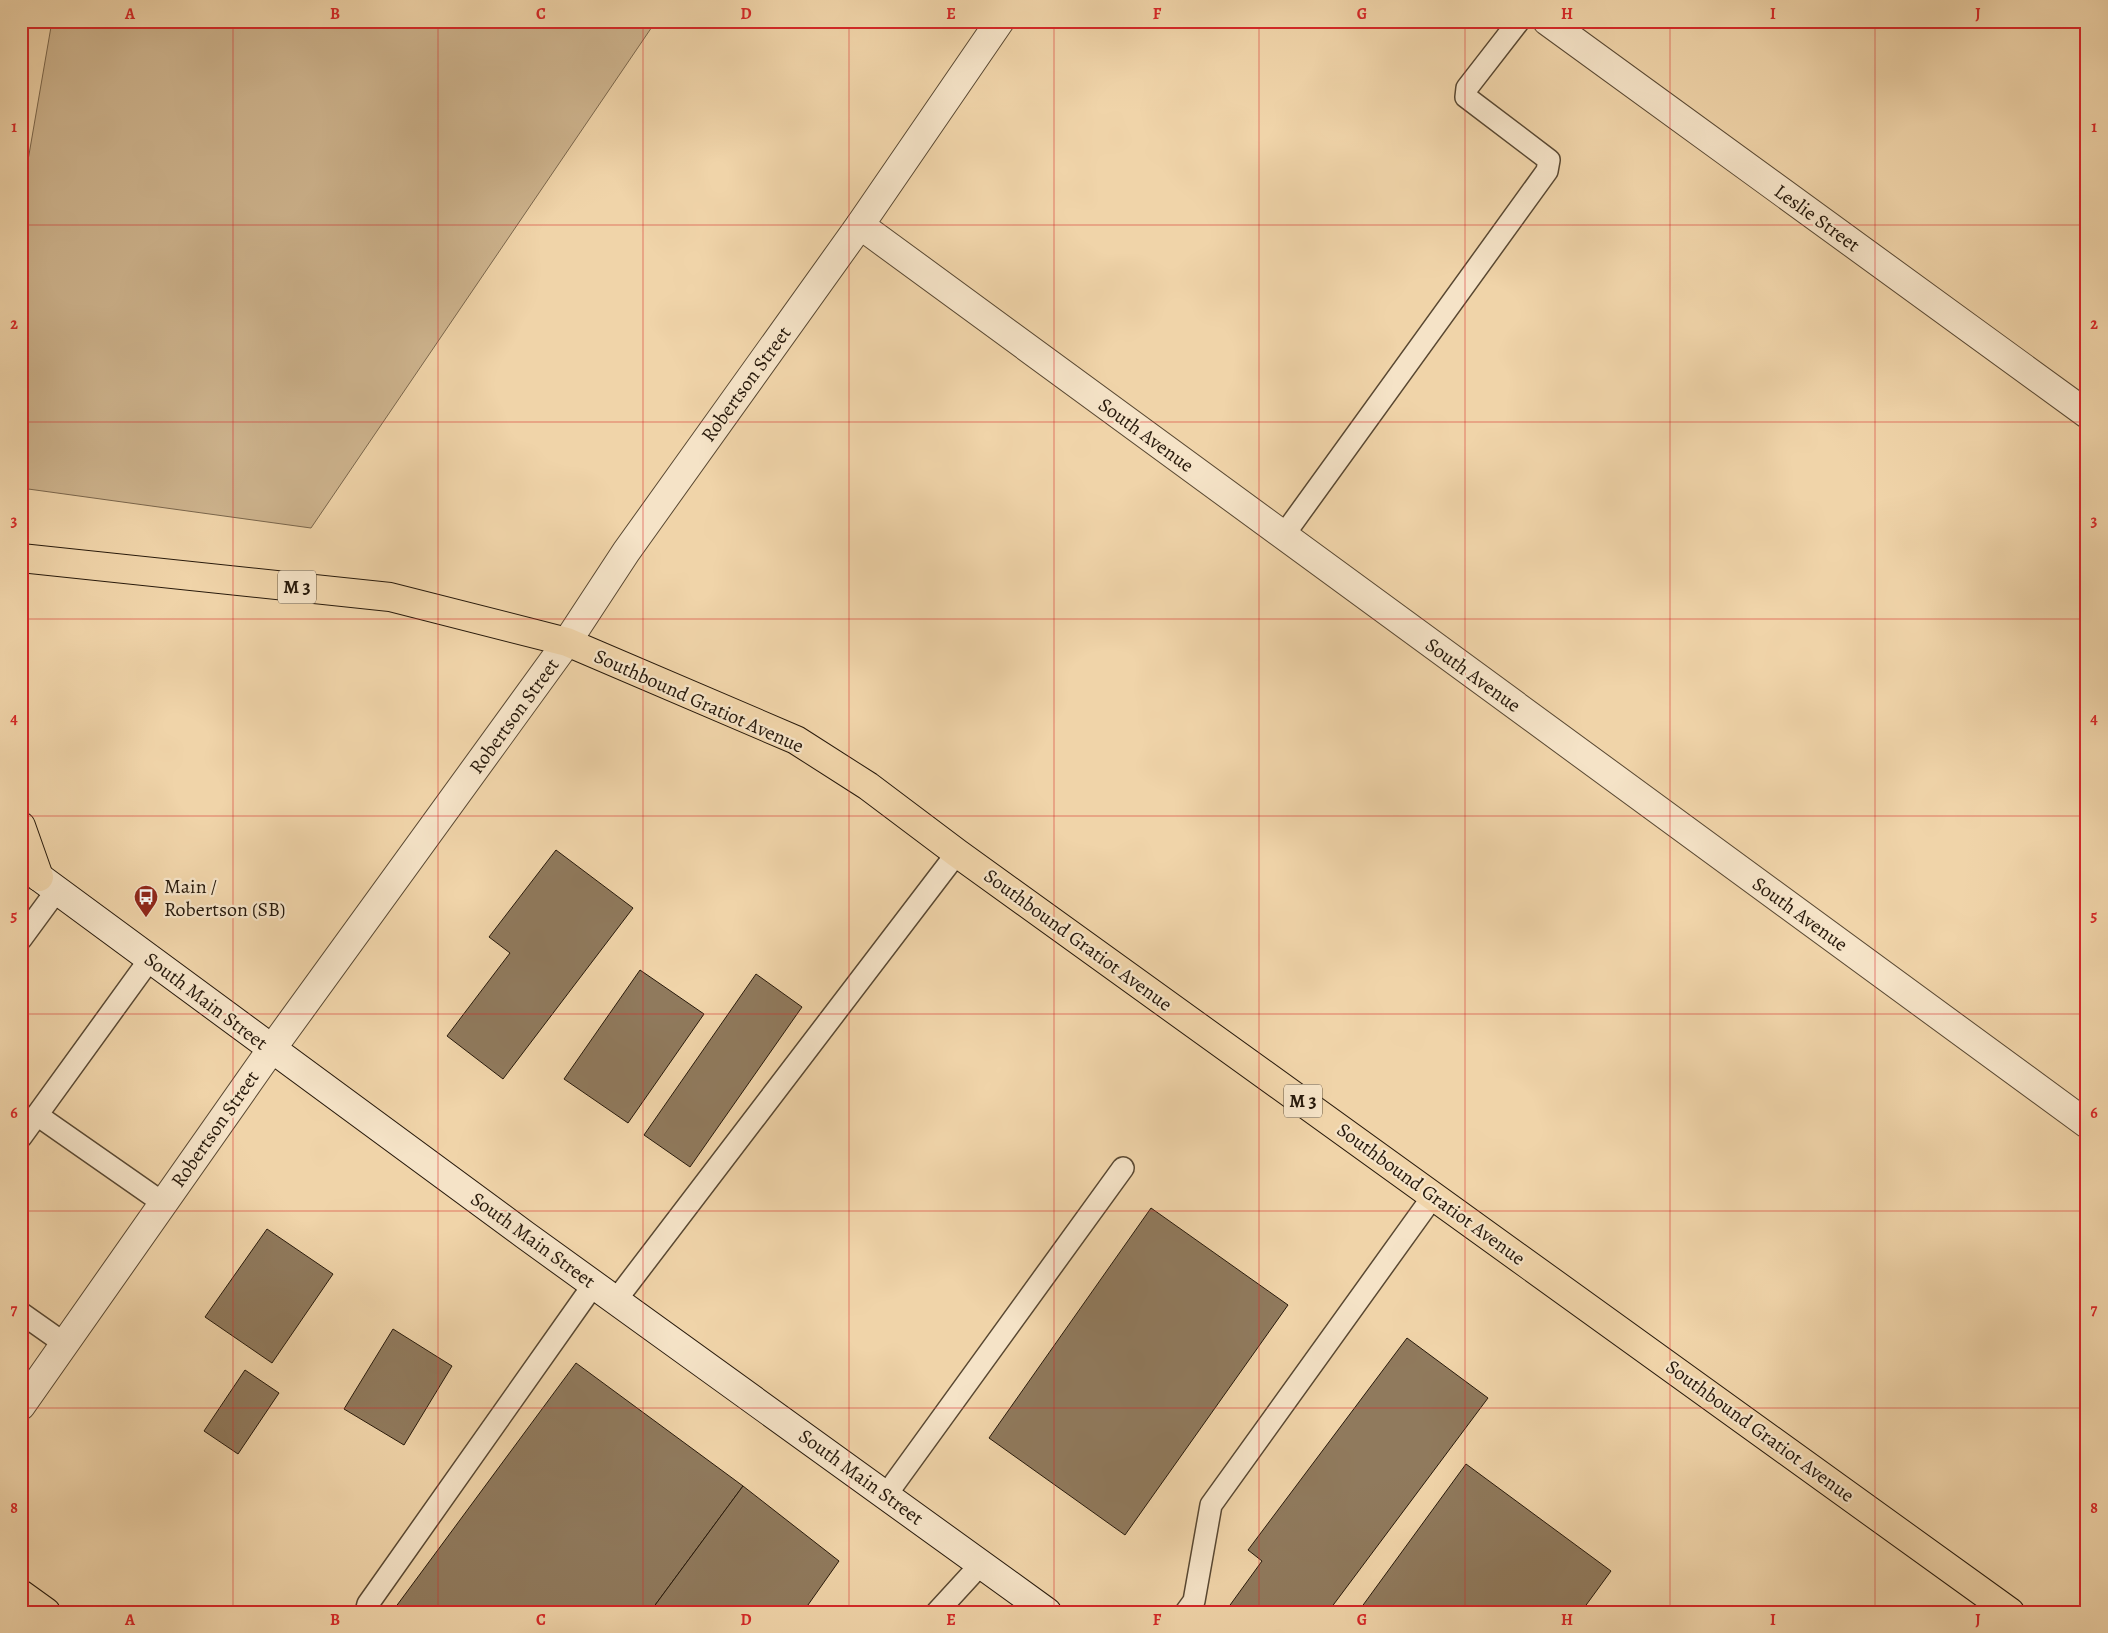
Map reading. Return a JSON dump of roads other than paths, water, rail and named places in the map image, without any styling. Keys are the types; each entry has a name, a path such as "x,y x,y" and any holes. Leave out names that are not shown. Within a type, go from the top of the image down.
{"main road":[{"name":"Southbound Gratiot Avenue","path":"21,558 390,597 567,642 796,740 868,786 957,853 2010,1612"},
{"path":"21,826 39,877"},
{"path":"21,1594 46,1612"}],"street":[{"name":"Robertson Street","path":"21,1406 271,1050 567,642 626,552 860,225 1000,21"},
{"name":"Leslie Street","path":"1547,21 2087,414"},
{"name":"South Avenue","path":"860,225 2087,1124"},
{"name":"South Main Street","path":"39,877 271,1050 1047,1612"}],"lane":[{"path":"1283,536 1547,171 1550,160 1466,97 1467,88 1519,21"},
{"path":"616,1300 957,853"},
{"path":"21,939 39,877"},
{"path":"21,1137 150,959"},
{"path":"37,1115 163,1203"},
{"path":"886,1495 1123,1168"},
{"path":"1186,1612 1194,1600 1210,1505 1434,1195"},
{"path":"366,1612 368,1604 594,1284"},
{"path":"21,1313 65,1344"},
{"path":"936,1612 981,1564"}],"place":[{"name":"Main / Robertson (SB)","path":"146,918"}]}
